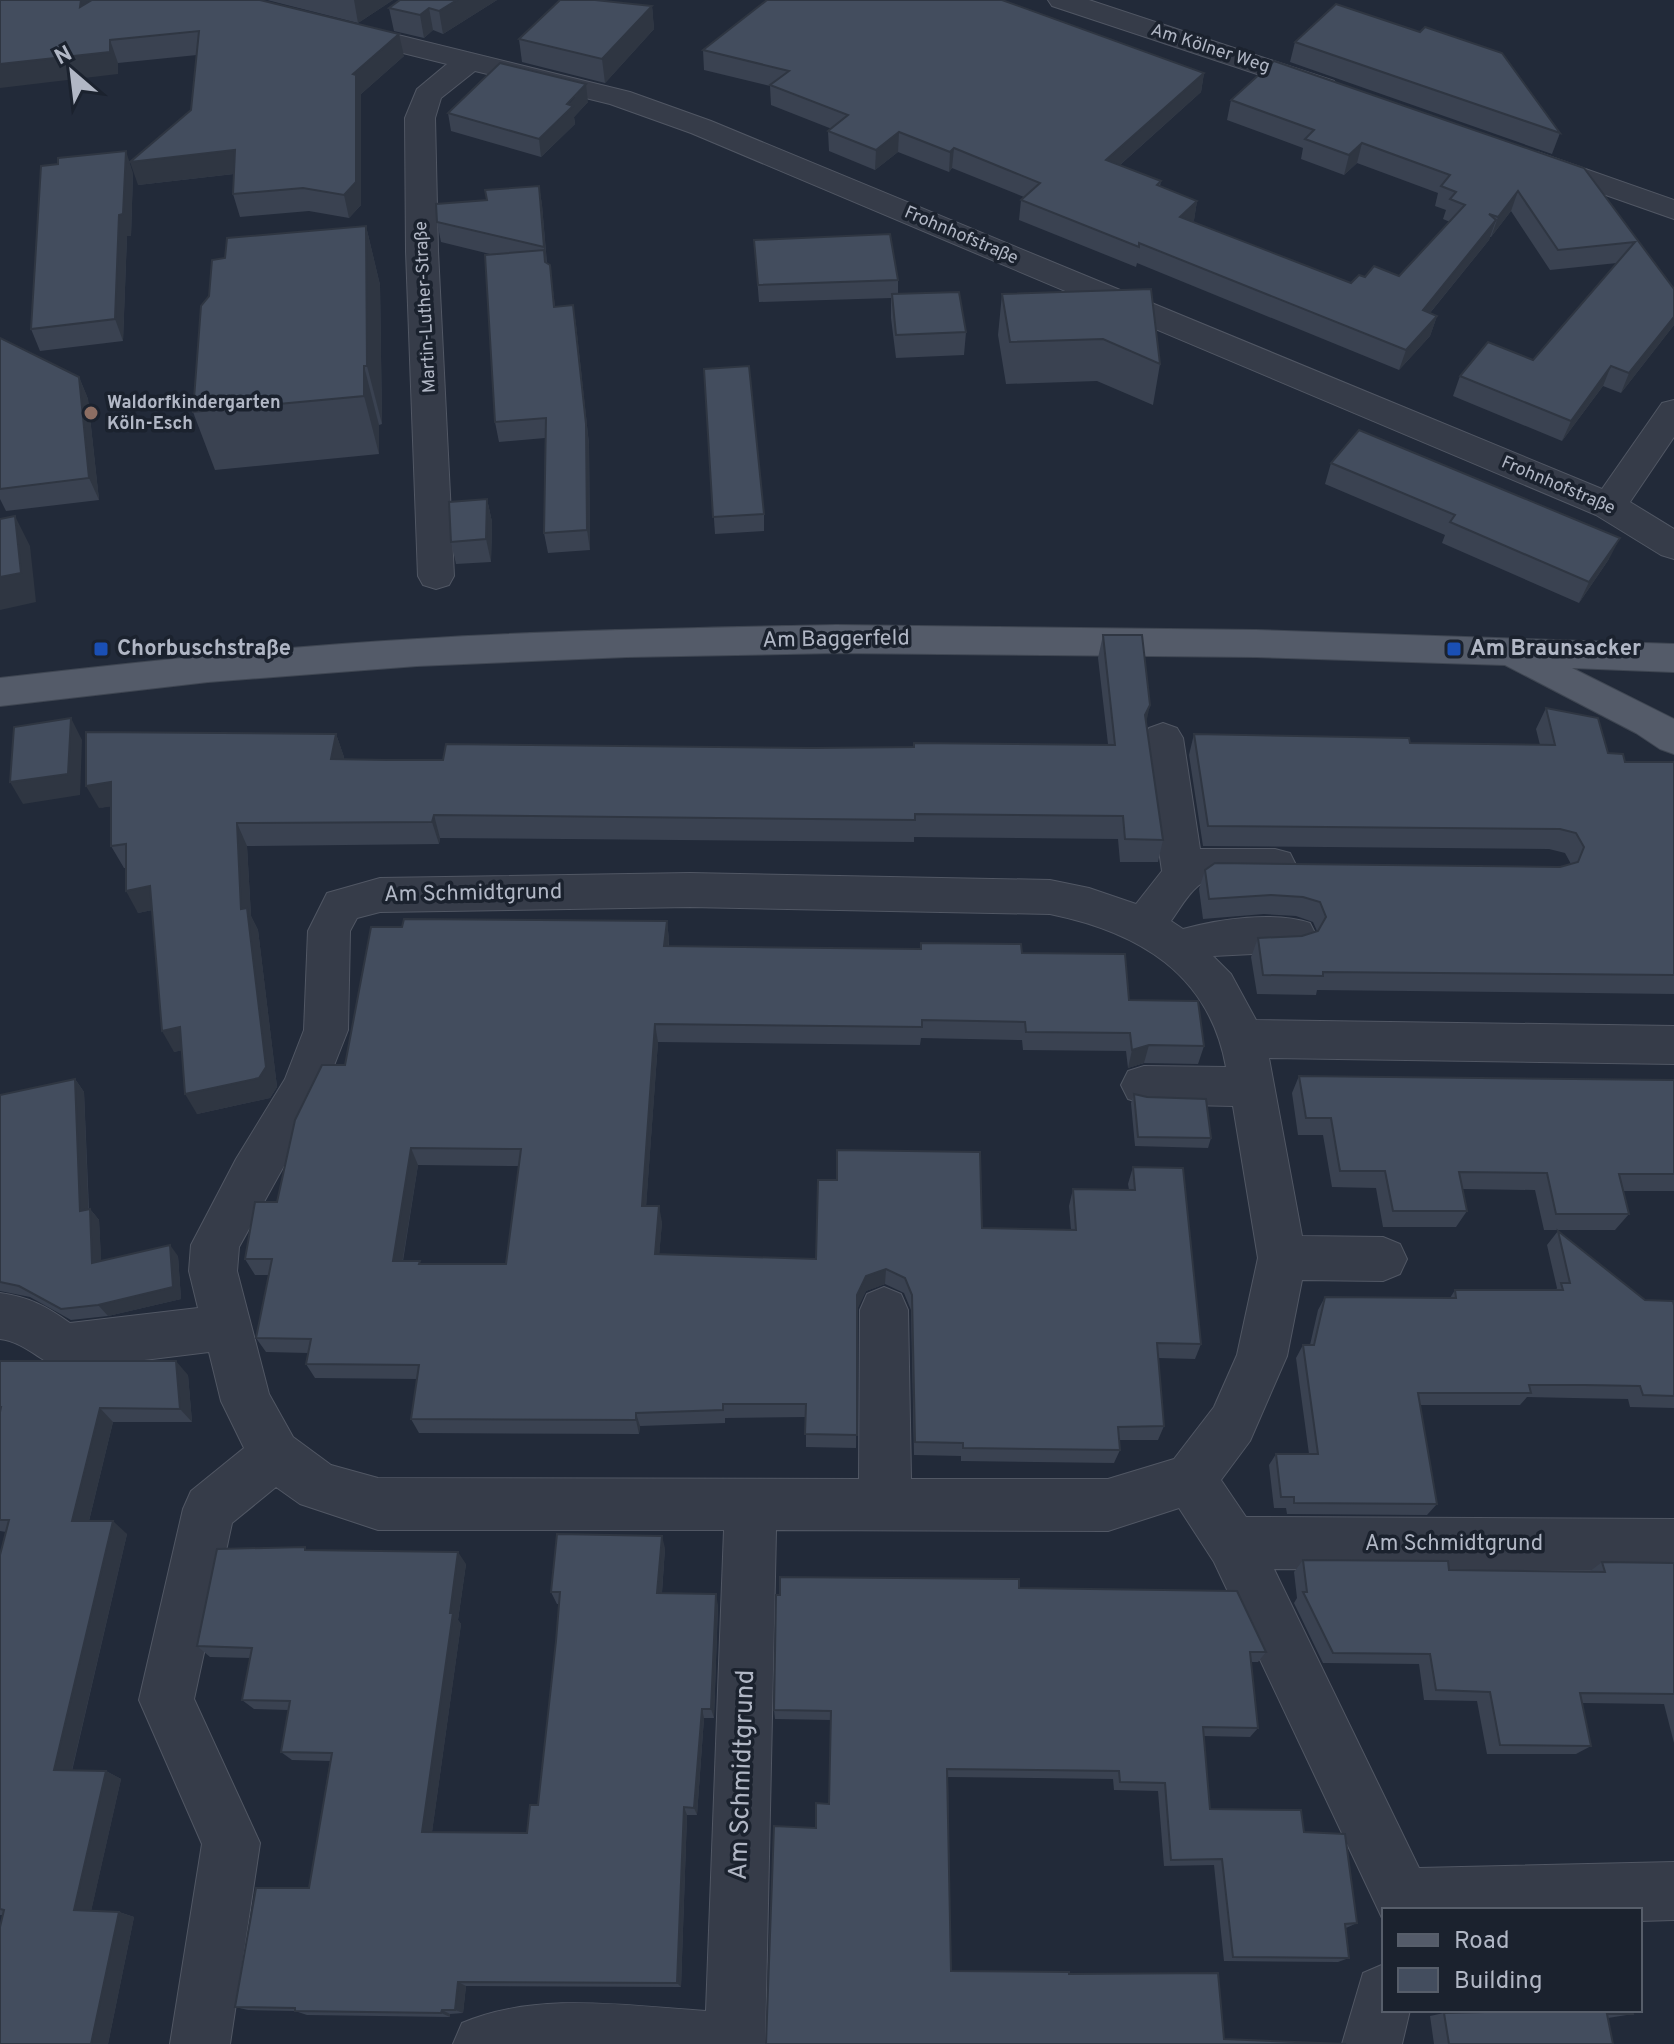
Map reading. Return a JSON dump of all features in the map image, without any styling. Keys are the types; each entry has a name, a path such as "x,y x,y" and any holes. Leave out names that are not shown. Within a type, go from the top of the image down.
{"main road":[{"name":"Am Baggerfeld","path":"0,692 278,662 675,642 990,638 1209,641 1674,658"},
{"path":"1503,651 1650,723 1674,739"}],"street":[{"name":"Am Kölner Weg","path":"1062,0 1344,94"},
{"path":"364,35 390,17"},
{"name":"Frohnhofstraße","path":"312,22 620,98 701,127 1609,506 1674,546"},
{"name":"Martin-Luther-Straße","path":"436,576 422,251 420,118 427,95 446,77 471,61"},
{"path":"1506,150 1674,210"},
{"path":"1609,506 1674,411"},
{"path":"1163,738 1183,874 1161,937 1295,935"},
{"path":"1183,874 1203,864 1313,865"},
{"name":"Am Schmidtgrund","path":"690,890 1050,897 1089,905 1161,937 1216,987 1243,1039 1282,1258 1262,1356 1232,1424 1190,1479 1108,1505 751,1507 378,1504 318,1486 275,1455 246,1401 213,1271 215,1245 252,1174 304,1087 326,1030 329,931 342,905 380,895 690,890"},
{"path":"1243,1039 1674,1045"},
{"path":"1144,1085 1252,1087"},
{"path":"1282,1258 1383,1259"},
{"path":"884,1310 885,1505"},
{"path":"0,1316 25,1319 63,1347 226,1327"},
{"path":"200,2044 231,1843 166,1700 209,1509 275,1455"},
{"path":"1190,1479 1233,1543 1402,1904 1674,1891"},
{"name":"Am Schmidtgrund","path":"483,2044 569,2033 735,2044 751,1507"},
{"name":"Am Schmidtgrund","path":"1233,1543 1674,1545"},
{"path":"1372,2044 1382,2002"}],"building":[{"path":"0,0 81,0 80,7 92,0 260,0 399,34 353,74 356,75 356,182 344,195 303,188 233,194 235,150 130,162 191,110 199,31 110,40 110,52 0,64"},
{"path":"400,0 457,0 439,11 429,8 420,15 389,8"},
{"path":"560,0 652,6 602,59 519,39"},
{"path":"767,0 1002,0 1204,73 1106,160 1161,181 1157,185 1197,201 1180,217 1351,283 1359,275 1365,277 1374,266 1399,276 1465,205 1450,199 1456,192 1441,186 1450,175 1362,143 1349,155 1305,139 1314,130 1231,100 1274,61 1584,168 1674,289 1674,317 1629,373 1611,366 1571,421 1460,376 1488,342 1533,360 1635,242 1558,250 1518,191 1498,217 1489,214 1496,220 1423,310 1437,316 1406,350 1139,243 1139,247 1021,200 1040,183 954,148 950,152 899,132 876,150 828,131 848,115 770,85 789,71 703,50"},
{"path":"1336,4 1420,32 1425,27 1502,53 1560,133 1295,42"},
{"path":"500,63 586,84 567,104 573,106 539,139 448,113"},
{"path":"126,151 123,214 119,215 115,319 31,329 41,166 58,164 58,158"},
{"path":"539,186 544,247 437,222 436,204 487,200 485,190"},
{"path":"366,226 367,366 364,366 364,396 193,412 201,306 209,296 212,260 225,258 227,238"},
{"path":"890,234 898,280 758,285 754,240"},
{"path":"544,250 545,262 550,265 554,307 573,305 586,424 587,530 544,533 546,418 495,422 485,255"},
{"path":"1151,289 1160,364 1103,339 1010,342 1002,294"},
{"path":"959,292 966,332 896,335 892,294"},
{"path":"0,338 79,377 89,478 0,489"},
{"path":"749,366 764,514 713,517 704,369"},
{"path":"1359,430 1620,538 1589,582 1450,522 1455,515 1331,463"},
{"path":"487,499 486,539 451,542 449,502"},
{"path":"15,516 21,573 0,577 0,519"},
{"path":"1103,635 1142,635 1150,705 1145,715 1163,840 1125,839 1123,816 915,814 915,820 434,815 432,822 237,823 241,909 247,908 266,1067 259,1078 185,1094 180,1027 162,1031 150,886 126,891 126,844 111,846 111,782 86,786 86,732 336,734 331,759 387,760 443,760 446,744 813,748 914,747 914,743 1115,745"},
{"path":"1546,708 1598,718 1608,753 1623,754 1625,762 1674,762 1674,975 1323,972 1323,976 1263,975 1258,938 1302,936 1318,931 1326,917 1320,902 1303,897 1271,895 1209,899 1205,870 1215,863 1560,867 1578,862 1584,847 1576,833 1560,829 1208,826 1194,734 1409,738 1410,743 1555,745"},
{"path":"71,718 68,774 10,782 14,727"},
{"path":"404,919 667,921 664,946 921,949 921,943 1021,944 1022,953 1125,954 1129,1000 1198,1001 1204,1046 1149,1045 1132,1050 1130,1033 1026,1032 1025,1022 922,1020 922,1027 655,1024 642,1206 659,1206 655,1254 816,1259 818,1180 837,1180 837,1150 980,1152 982,1228 1076,1230 1073,1189 1135,1190 1133,1167 1183,1168 1201,1344 1157,1343 1164,1426 1118,1427 1120,1450 963,1448 963,1443 915,1442 912,1295 905,1278 886,1269 866,1276 857,1295 857,1435 805,1434 806,1404 723,1404 723,1410 636,1413 636,1420 411,1419 419,1365 306,1364 311,1339 256,1338 272,1259 245,1259 255,1202 277,1202 295,1120 322,1065 345,1065 371,927 402,927","holes":["411,1148 521,1149 506,1264 393,1261"]},
{"path":"1299,1076 1674,1080 1674,1174 1619,1174 1629,1214 1556,1214 1547,1173 1459,1172 1467,1211 1393,1211 1385,1171 1340,1171 1331,1118 1306,1118"},
{"path":"75,1079 80,1211 90,1209 92,1263 170,1245 173,1287 98,1305 61,1309 19,1286 0,1282 0,1095"},
{"path":"1134,1094 1206,1099 1211,1138 1138,1137"},
{"path":"1558,1231 1645,1300 1673,1301 1674,1396 1643,1395 1640,1386 1584,1385 1529,1385 1531,1393 1418,1393 1437,1504 1294,1503 1294,1497 1281,1497 1276,1454 1318,1454 1303,1345 1314,1345 1325,1297 1456,1298 1455,1290 1563,1290 1561,1283 1570,1283"},
{"path":"0,1361 176,1361 180,1409 100,1408 72,1521 113,1521 54,1770 106,1771 74,1910 119,1912 91,2044 0,2044 0,1927 4,1910 0,1909 0,1555 9,1520 0,1520"},
{"path":"557,1534 662,1536 657,1593 716,1594 711,1709 702,1709 694,1808 684,1807 677,1983 458,1982 455,2010 442,2010 441,2013 235,2007 256,1888 309,1888 332,1753 281,1752 290,1701 242,1700 252,1648 197,1646 217,1549 305,1547 305,1550 458,1552 450,1613 453,1613 422,1832 527,1833 530,1805 538,1805 556,1641 560,1592 551,1592"},
{"path":"1303,1560 1448,1561 1449,1570 1605,1572 1602,1562 1674,1563 1674,1694 1580,1693 1591,1746 1500,1745 1490,1692 1436,1690 1430,1654 1333,1653 1303,1592 1307,1592"},
{"path":"780,1577 1019,1579 1019,1588 1237,1591 1266,1652 1250,1652 1258,1728 1203,1727 1210,1809 1301,1810 1304,1832 1345,1834 1357,1923 1345,1924 1349,1958 1233,1957 1222,1859 1171,1860 1165,1783 1120,1782 1119,1771 947,1769 951,1971 1218,1973 1224,2039 1346,2044 766,2044 774,1826 816,1828 816,1803 829,1804 831,1711 774,1710 776,1595 780,1595"},
{"path":"1444,2013 1633,2014 1607,2014 1613,2044 1449,2044"}],"place":[{"name":"Waldorfkindergarten Köln-Esch","path":"91,413"},
{"name":"Chorbuschstraße","path":"101,649"},
{"name":"Am Braunsacker","path":"1454,649"}]}
